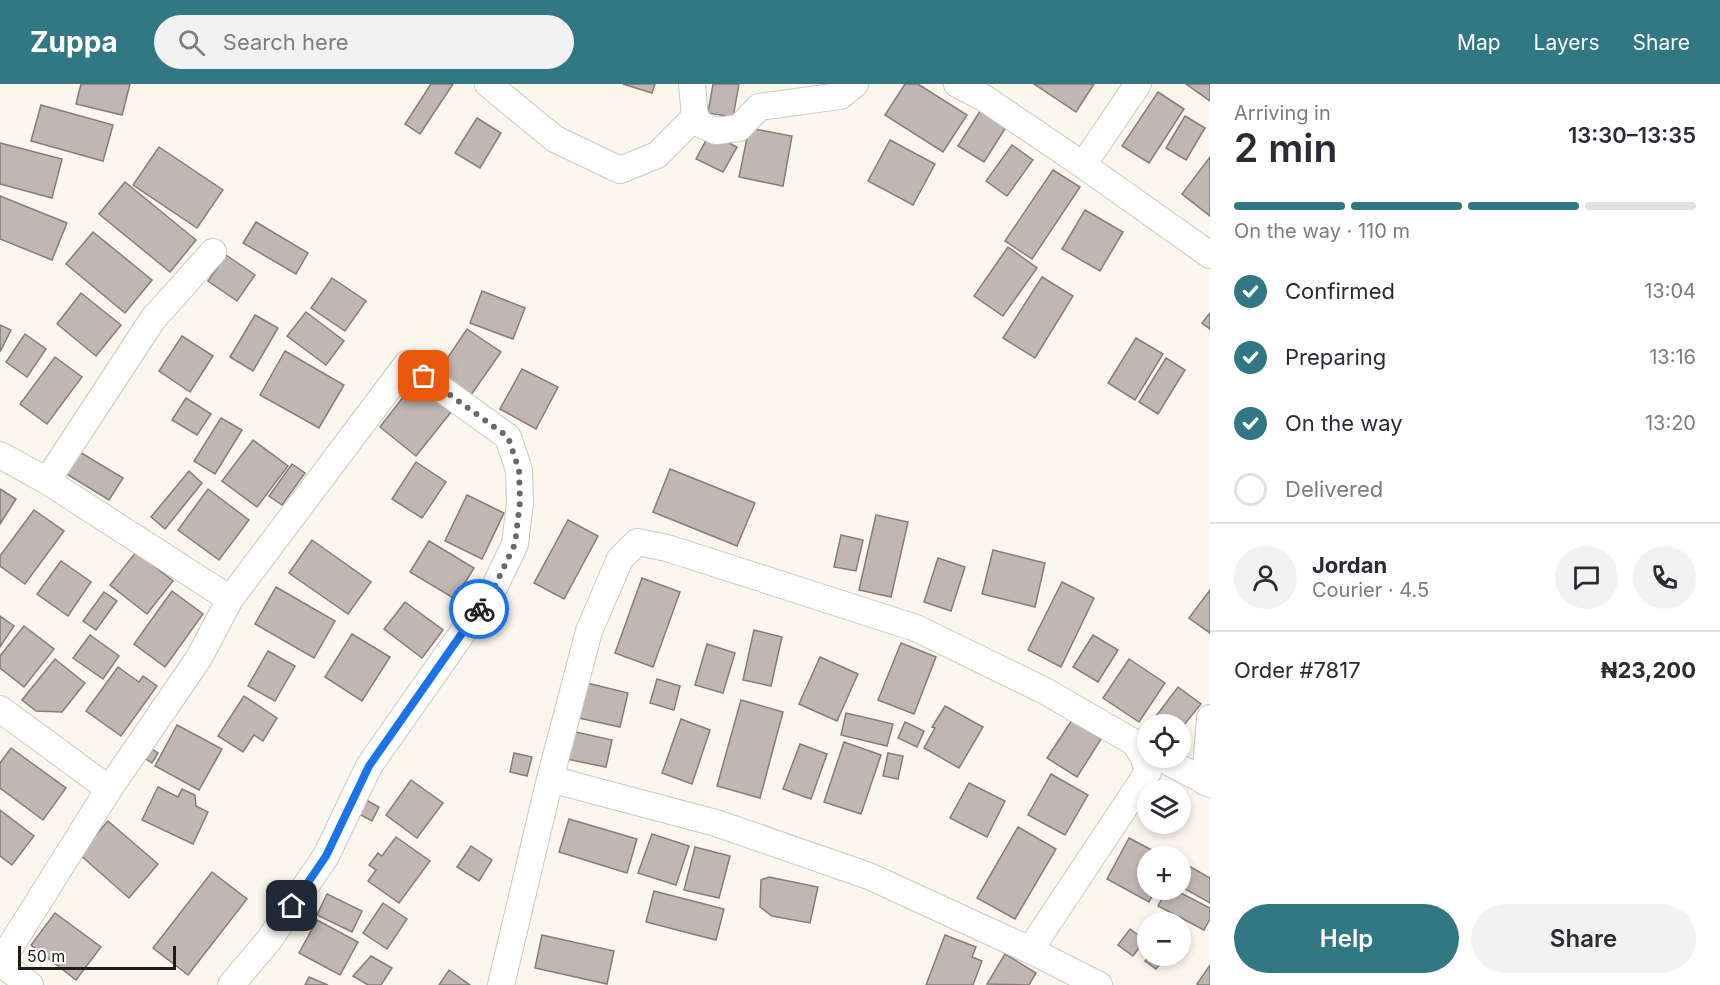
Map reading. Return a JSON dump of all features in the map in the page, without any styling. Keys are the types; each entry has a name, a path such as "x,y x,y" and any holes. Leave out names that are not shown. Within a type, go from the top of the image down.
{"street":[{"path":"488,84 555,140 620,170 657,155 695,117"},
{"path":"692,84 695,117 702,125 716,131 739,128 759,107 840,96 855,84"},
{"path":"957,84 984,98 1210,255"},
{"path":"1083,165 1138,84"},
{"path":"47,481 153,319 213,252"},
{"path":"30,985 0,963 109,789 199,658 230,599 407,364 508,437 519,470 520,502 515,544 494,588 369,766 326,856 269,940 231,985"},
{"path":"0,455 47,481 230,599"},
{"path":"501,985 550,779 589,631 620,559 637,542 667,548 916,628 1045,691 1137,745"},
{"path":"0,709 109,789"},
{"path":"1180,768 1208,783 1210,718"},
{"path":"1030,950 1148,772 1147,768"},
{"path":"550,779 716,823 869,876 1030,950 1099,985"}],"building":[{"path":"81,84 130,84 122,115 76,104"},
{"path":"431,84 453,84 420,134 405,124"},
{"path":"623,84 655,84 652,93"},
{"path":"713,84 739,84 733,117 708,113"},
{"path":"905,84 918,84 967,115 943,152 885,115"},
{"path":"1034,84 1094,84 1076,112"},
{"path":"1186,84 1210,84 1210,101"},
{"path":"1158,92 1184,109 1149,163 1122,146"},
{"path":"41,105 113,125 103,161 31,141"},
{"path":"982,108 1008,124 984,162 958,146"},
{"path":"1185,116 1205,128 1186,160 1166,148"},
{"path":"477,118 501,133 480,168 455,153"},
{"path":"749,128 792,136 783,186 739,177"},
{"path":"710,133 737,147 723,172 696,159"},
{"path":"890,140 935,164 913,205 868,181"},
{"path":"0,143 62,159 52,198 0,184"},
{"path":"1012,145 1033,160 1007,196 986,181"},
{"path":"159,147 223,190 197,228 133,185"},
{"path":"1210,157 1210,216 1182,194"},
{"path":"1053,170 1080,187 1032,259 1005,241"},
{"path":"125,182 196,240 170,272 99,214"},
{"path":"0,196 67,223 52,260 0,239"},
{"path":"1085,210 1123,232 1100,271 1062,249"},
{"path":"256,222 308,253 296,274 243,243"},
{"path":"93,232 152,280 125,313 66,264"},
{"path":"1008,247 1037,268 1003,316 974,296"},
{"path":"226,255 255,275 237,301 208,281"},
{"path":"1042,277 1073,296 1035,358 1003,338"},
{"path":"332,278 366,301 345,331 311,308"},
{"path":"482,291 525,308 513,339 470,323"},
{"path":"81,293 121,325 96,356 57,324"},
{"path":"306,312 344,341 326,365 287,336"},
{"path":"1210,313 1210,329 1202,323"},
{"path":"255,315 278,328 253,371 230,357"},
{"path":"0,325 11,330 0,352"},
{"path":"467,329 501,352 471,395 438,372"},
{"path":"25,334 46,349 27,377 6,362"},
{"path":"182,336 213,356 190,392 159,371"},
{"path":"1136,338 1163,354 1135,400 1108,383"},
{"path":"285,351 344,385 319,428 260,395"},
{"path":"55,357 82,377 47,424 20,404"},
{"path":"1166,358 1185,370 1158,414 1139,402"},
{"path":"522,369 558,387 536,429 500,409"},
{"path":"414,383 451,412 416,456 380,427"},
{"path":"186,398 211,414 197,435 172,420"},
{"path":"221,418 242,430 215,474 194,461"},
{"path":"253,440 288,466 257,507 222,481"},
{"path":"78,451 123,478 109,500 65,473"},
{"path":"416,462 446,482 422,518 392,499"},
{"path":"292,464 305,473 282,505 269,496"},
{"path":"670,469 755,503 737,546 653,512"},
{"path":"189,471 202,483 165,529 151,517"},
{"path":"0,489 16,499 0,524"},
{"path":"208,489 249,520 219,560 178,530"},
{"path":"467,495 504,513 482,559 445,541"},
{"path":"34,510 64,531 25,584 0,566 0,556"},
{"path":"876,515 908,522 891,597 859,590"},
{"path":"568,520 598,536 564,599 534,583"},
{"path":"841,535 863,540 856,571 834,567"},
{"path":"312,540 371,582 348,614 289,573"},
{"path":"429,541 474,568 455,599 410,572"},
{"path":"993,550 1045,563 1035,607 982,594"},
{"path":"136,552 173,581 147,614 110,585"},
{"path":"938,558 965,567 951,611 924,602"},
{"path":"61,561 91,582 68,616 37,594"},
{"path":"642,578 680,592 653,667 615,653"},
{"path":"1062,582 1094,598 1061,667 1028,650"},
{"path":"276,587 335,621 314,658 255,624"},
{"path":"1210,590 1210,633 1189,618"},
{"path":"172,591 203,614 165,667 134,644"},
{"path":"104,592 117,601 96,630 83,621"},
{"path":"405,602 443,630 422,658 384,629"},
{"path":"0,616 14,626 0,647"},
{"path":"24,626 54,649 24,687 0,668 0,656"},
{"path":"754,630 782,637 771,686 743,680"},
{"path":"352,634 390,657 362,701 325,677"},
{"path":"90,635 119,656 103,679 73,658"},
{"path":"1093,635 1118,650 1098,682 1073,667"},
{"path":"901,643 936,657 914,714 878,700"},
{"path":"707,644 735,653 723,693 695,685"},
{"path":"268,651 295,666 275,701 248,686"},
{"path":"820,657 858,674 837,721 799,704"},
{"path":"55,659 85,683 62,712 36,711 22,700"},
{"path":"1129,659 1165,683 1144,714 1137,714 1137,721 1103,698"},
{"path":"118,667 139,682 143,676 157,686 121,736 86,711"},
{"path":"657,679 680,686 674,710 650,703"},
{"path":"583,682 628,693 620,727 574,717"},
{"path":"1178,687 1201,704 1191,716 1191,714 1158,714"},
{"path":"244,696 277,718 263,741 254,735 243,752 218,736"},
{"path":"741,700 783,712 760,798 717,786"},
{"path":"945,706 983,727 959,768 924,748 935,728 932,727"},
{"path":"846,713 893,724 887,746 841,735"},
{"path":"681,719 710,730 692,784 662,773"},
{"path":"1072,720 1101,739 1077,777 1047,758"},
{"path":"905,722 924,731 917,747 898,738"},
{"path":"177,725 222,749 199,790 155,766"},
{"path":"567,730 612,740 606,767 561,758"},
{"path":"844,742 881,755 861,814 824,802"},
{"path":"800,744 827,754 811,799 783,789"},
{"path":"149,747 158,753 152,763 143,757"},
{"path":"11,748 66,788 43,820 0,788 0,763"},
{"path":"514,753 532,757 527,776 510,772"},
{"path":"888,753 903,756 898,779 883,776"},
{"path":"1051,774 1088,795 1065,835 1028,815"},
{"path":"411,780 443,803 417,838 386,815"},
{"path":"969,783 1005,801 987,837 950,818"},
{"path":"158,787 178,797 182,789 195,795 196,806 208,812 193,844 142,820"},
{"path":"366,800 379,807 372,821 359,814"},
{"path":"0,810 34,836 12,865 0,856"},
{"path":"569,819 637,839 627,873 559,852"},
{"path":"108,821 158,864 129,898 79,854"},
{"path":"1018,827 1056,849 1015,919 977,898"},
{"path":"652,834 689,846 676,885 638,873"},
{"path":"396,837 430,861 399,903 368,881 376,870 369,865 378,853 382,856"},
{"path":"1129,838 1144,846 1137,846 1137,895 1107,879"},
{"path":"471,846 492,860 479,881 457,867"},
{"path":"695,847 730,856 719,898 684,890"},
{"path":"1191,867 1210,878 1210,903 1191,892"},
{"path":"212,872 247,899 188,975 153,948"},
{"path":"769,877 818,887 810,923 772,916 760,907 761,880"},
{"path":"654,891 724,909 716,940 646,922"},
{"path":"327,894 362,911 352,932 317,915"},
{"path":"1191,898 1210,908 1210,919 1204,930 1191,923 1191,912 1170,912 1158,906 1161,900"},
{"path":"383,903 407,919 387,949 363,933"},
{"path":"55,913 101,947 76,980 31,945"},
{"path":"317,920 358,942 340,975 299,953"},
{"path":"1130,929 1137,934 1137,951 1133,956 1118,945"},
{"path":"542,935 614,951 607,984 535,968"},
{"path":"945,935 976,947 972,957 982,961 973,985 926,985"},
{"path":"1005,954 1036,973 1029,985 987,984"},
{"path":"371,956 392,968 381,985 368,985 353,976"},
{"path":"1210,965 1210,985 1197,984"},
{"path":"449,970 470,985 439,985"},
{"path":"309,977 328,985 305,985"}],"way so far":[{"path":"424,376 508,437 519,470 520,502 515,544 494,588 479,609"}],"route":[{"path":"292,906 326,856 369,766 479,609"}]}
